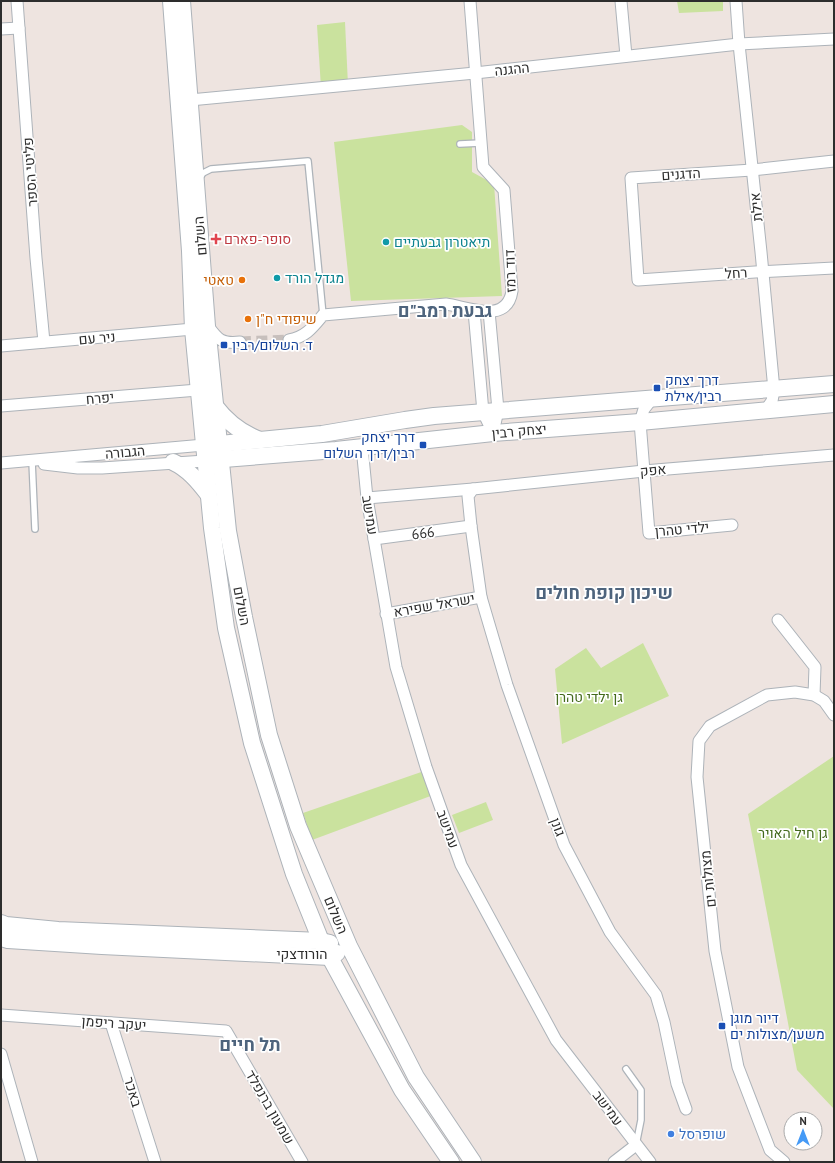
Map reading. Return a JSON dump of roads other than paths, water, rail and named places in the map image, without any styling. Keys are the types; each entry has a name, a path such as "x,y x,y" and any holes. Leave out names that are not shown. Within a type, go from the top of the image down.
{"main road":[{"name":"השלום","path":"171,1 190,250 200,328 215,406 208,494 226,628 252,743 294,874 321,941 402,1090 452,1162"},
{"name":"השלום","path":"182,1 196,187 200,328 198,390 212,452 244,617 269,735 298,826 349,946 416,1077 473,1162"},
{"name":"יצחק רבין","path":"212,452 260,440 322,434 420,418 834,384"},
{"name":"יצחק רבין","path":"212,452 362,447 493,433 640,422 834,404"},
{"path":"215,406 241,432 260,440"},
{"path":"173,462 190,473 208,494"},
{"name":"הורודצקי","path":"1,923 6,925 58,930 321,941 349,946"},
{"name":"הורודצקי","path":"1,938 8,940 62,944 330,956 349,946"}],"street":[{"name":"פליטי הספר","path":"18,1 36,258 44,342"},
{"name":"דוד רמז","path":"470,1 483,167 504,190 512,291 511,299 507,306 502,309 489,311"},
{"path":"621,1 626,56"},
{"name":"אילת","path":"736,1 774,390 772,401 765,411"},
{"path":"1,29 19,28"},
{"name":"ההגנה","path":"190,100 475,73 739,44 834,38"},
{"name":"הדגנים","path":"638,280 631,178 752,170 834,161"},
{"name":"רחל","path":"638,280 762,271 834,268"},
{"path":"289,340 303,336 310,331 322,315 446,304 459,306 474,311 489,311 491,411 493,433"},
{"path":"474,311 491,411"},
{"path":"200,328 222,341 229,343 240,342"},
{"name":"ניר עם","path":"1,346 200,328"},
{"name":"יפרח","path":"1,406 198,390"},
{"name":"ילדי טהרן","path":"651,400 644,409 640,422 649,533 732,525"},
{"name":"עמישב","path":"362,447 367,498 396,667 426,767 461,865 556,1040 650,1162"},
{"name":"הגבורה","path":"1,463 212,452"},
{"name":"הגבורה","path":"32,461 78,468 102,468 173,462 212,452"},
{"name":"אפק","path":"367,498 473,489 644,471 834,455"},
{"path":"471,526 468,496 473,489"},
{"name":"666","path":"374,540 471,526"},
{"name":"גונן","path":"471,526 481,597 507,685 564,845 610,932 656,995 664,1022 677,1084 686,1109"},
{"name":"ישראל שפירא","path":"386,614 481,597"},
{"path":"778,620 815,667 814,695 824,701 834,715"},
{"name":"מצולות ים","path":"784,1162 770,1150 738,1067 715,951 696,777 699,741 710,726 767,695 795,692 814,695"},
{"name":"יעקב ריפמן","path":"1,1015 226,1031"},
{"name":"באכר","path":"111,1023 155,1162"},
{"name":"שמעון ברנפלד","path":"226,1031 302,1162"},
{"path":"1,1054 32,1162"},
{"path":"614,1162 636,1145"}],"lane":[{"path":"460,144 481,143"},
{"path":"196,187 200,177 211,168 308,161 322,315"},
{"path":"32,461 36,529"},
{"path":"626,1069 640,1090 641,1120 636,1145"}],"tunnel":[{"path":"240,342 289,340"}],"place":[{"name":"סופר-פארם","path":"216,239"},
{"name":"תיאטרון גבעתיים","path":"386,242"},
{"name":"מגדל הורד","path":"277,278"},
{"name":"טאטי","path":"242,280"},
{"name":"שיפודי ח\"ן","path":"248,319"},
{"name":"ד. השלום/רבין","path":"224,345"},
{"name":"דרך יצחק רבין/אילת","path":"657,388"},
{"name":"דרך יצחק רבין/דרך השלום","path":"423,445"},
{"name":"דיור מוגן משען/מצולות ים","path":"722,1026"},
{"name":"שופרסל","path":"671,1134"}],"district":[{"name":"גבעת רמב\"ם","path":"445,311"},
{"name":"שיכון קופת חולים","path":"604,593"},
{"name":"תל חיים","path":"250,1045"}],"park label":[{"name":"גן ילדי טהרן","path":"589,697"},
{"name":"גן חיל האויר","path":"793,833"}]}
